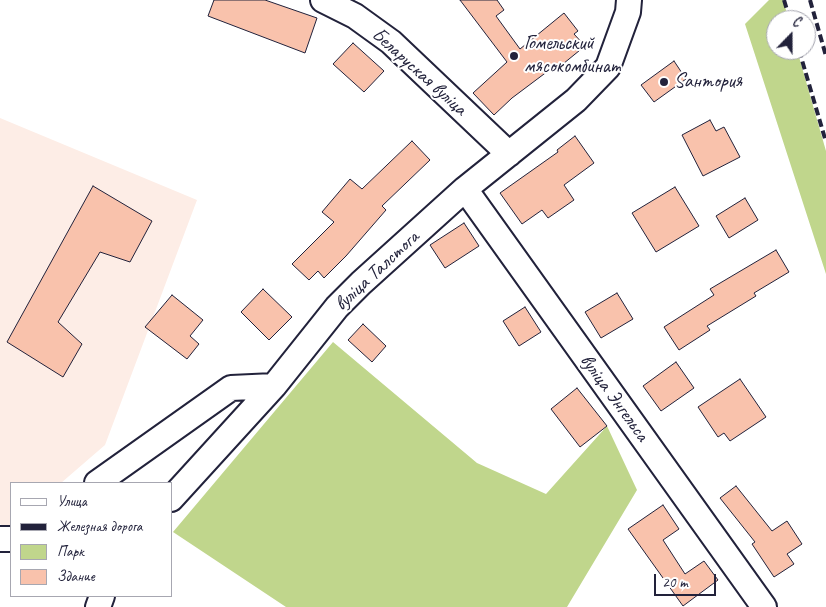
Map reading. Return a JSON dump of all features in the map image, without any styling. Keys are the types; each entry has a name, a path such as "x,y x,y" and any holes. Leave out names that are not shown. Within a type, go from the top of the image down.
{"street":[{"name":"Беларуская вуліца","path":"323,0 355,16 391,42 509,154"},
{"name":"вуліца Талстога","path":"172,499 274,386 336,307 465,190 576,100 608,67 628,12 629,0"},
{"name":"вуліца Энгельса","path":"465,190 764,607"},
{"path":"97,482 231,388 274,386"}],"shaded area":[{"path":"0,118 197,200 105,445 62,482 10,482 10,527 8,529 0,524"}],"green space":[{"path":"769,0 783,0 786,10 766,10 766,60 800,60 826,151 826,274 745,24"},
{"path":"333,342 477,463 546,494 607,426 637,490 567,607 286,607 173,532"}],"building":[{"path":"214,0 265,0 317,18 305,53 208,16"},
{"path":"460,0 497,0 504,10 496,16 520,49 564,13 578,31 574,34 585,46 558,68 556,65 512,98 494,115 473,93 507,62"},
{"path":"353,43 384,71 364,92 333,64"},
{"name":"Sантория","path":"674,61 686,79 654,102 641,85"},
{"path":"710,120 716,131 724,127 740,157 703,176 682,135"},
{"path":"575,136 594,163 564,185 574,200 548,218 542,210 522,224 500,193 558,152 557,150"},
{"path":"412,141 430,160 382,206 386,210 324,278 318,271 309,280 292,264 334,222 322,212 350,179 362,189"},
{"path":"93,186 152,221 130,262 100,252 58,322 82,344 63,377 7,342"},
{"path":"675,187 699,226 656,252 632,213"},
{"path":"745,198 758,220 729,238 716,216"},
{"path":"464,223 479,246 445,268 430,245"},
{"path":"776,250 789,272 754,293 756,296 707,326 710,330 679,350 664,327 714,295 710,289"},
{"path":"263,289 292,317 269,340 241,312"},
{"path":"617,293 633,319 601,338 585,312"},
{"path":"172,295 203,320 190,336 199,344 187,359 145,327"},
{"path":"525,307 541,332 519,346 503,321"},
{"path":"363,324 386,346 372,362 348,340"},
{"path":"676,362 694,388 661,411 643,386"},
{"path":"740,379 766,417 730,441 724,433 718,437 698,407"},
{"path":"577,388 607,426 580,447 551,409"},
{"path":"736,486 772,531 787,521 802,544 787,554 794,564 774,577 752,544 755,542 720,498"},
{"path":"663,505 679,529 663,540 685,574 704,561 718,580 683,606 628,529"}],"railway":[{"path":"784,0 787,10"},
{"path":"810,0 826,56"},
{"path":"802,60 826,142"}],"place":[{"name":"Гомельский мясокомбинат","path":"514,56"},
{"name":"Sантория","path":"664,82"}]}
